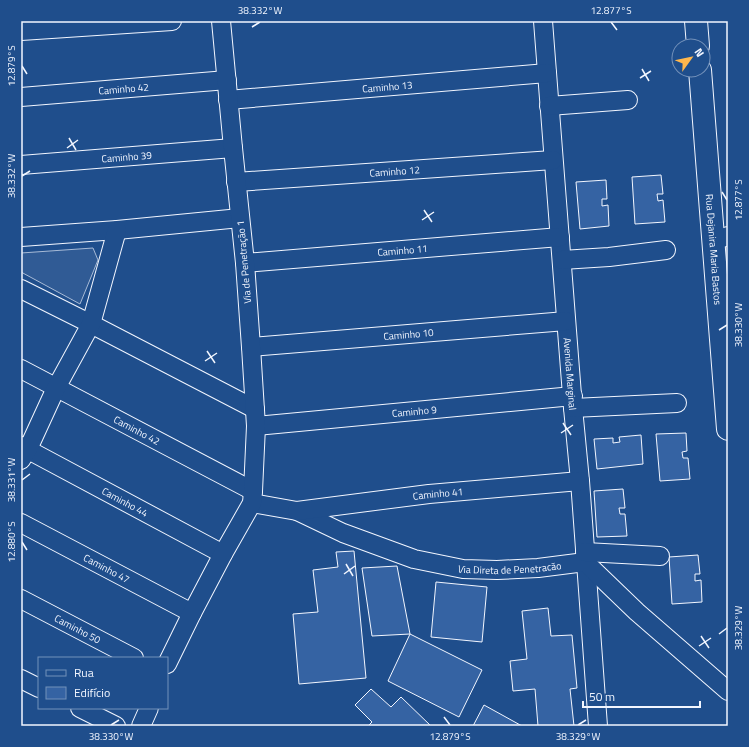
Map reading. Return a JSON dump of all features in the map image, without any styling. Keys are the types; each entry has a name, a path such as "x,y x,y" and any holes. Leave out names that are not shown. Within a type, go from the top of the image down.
{"main road":[{"path":"696,21 697,38"},
{"name":"Rua Dejanira Maria Bastos","path":"701,78 721,239 728,429"}],"street":[{"path":"21,31 172,21"},
{"name":"Via de Penetração 1","path":"221,21 245,263 256,417 253,497"},
{"name":"Avenida Marginal","path":"543,21 598,726"},
{"name":"Caminho 13","path":"228,100 547,73"},
{"name":"Caminho 42","path":"21,97 227,80"},
{"path":"549,106 628,100"},
{"name":"Caminho 39","path":"21,165 233,148"},
{"name":"Caminho 12","path":"236,182 553,160"},
{"path":"21,237 117,230 240,218"},
{"path":"23,452 91,324 117,230"},
{"name":"Caminho 11","path":"245,263 560,238"},
{"path":"562,260 609,257 666,250"},
{"path":"21,289 91,324 256,417"},
{"name":"Caminho 10","path":"251,347 566,321"},
{"name":"Caminho 42","path":"21,369 253,497"},
{"name":"Caminho 9","path":"256,417 573,402 677,403"},
{"name":"Caminho 44","path":"23,452 223,554"},
{"name":"Caminho 41","path":"297,512 429,494 580,481"},
{"path":"168,662 253,497"},
{"name":"Via Direta de Penetracão","path":"253,497 297,512 342,532 414,559 463,569 497,570 538,568 585,558 660,556"},
{"name":"Caminho 47","path":"21,523 192,613"},
{"path":"585,558 637,612 728,691"},
{"name":"Caminho 50","path":"21,599 132,657"},
{"path":"21,679 38,688"},
{"path":"82,709 116,726"},
{"path":"141,726 149,709"}],"shaded area":[{"path":"93,248 98,260 80,304 21,272 21,253"}],"building":[{"path":"661,175 663,194 657,194 658,201 663,200 665,222 635,224 632,177"},
{"path":"606,180 607,199 602,199 602,206 608,205 609,226 580,229 576,182"},
{"path":"686,433 687,451 682,452 683,458 688,458 690,479 660,481 656,434"},
{"path":"641,435 643,464 597,469 594,439 613,438 613,443 620,442 619,437"},
{"path":"623,489 625,508 619,508 620,514 625,514 627,536 597,537 594,491"},
{"path":"354,551 366,678 299,684 293,614 318,612 313,570 338,567 336,552"},
{"path":"698,555 700,574 695,574 695,581 701,580 702,602 672,604 669,557"},
{"path":"397,566 410,634 372,636 362,568"},
{"path":"436,582 487,587 482,642 431,637"},
{"path":"548,608 551,636 572,635 577,688 570,689 574,726 538,726 535,689 513,691 510,661 527,659 522,611"},
{"path":"410,634 482,670 459,717 388,681"},
{"path":"371,689 391,707 401,697 431,726 368,726 372,722 355,705"},
{"path":"484,705 522,726 473,726"}]}
